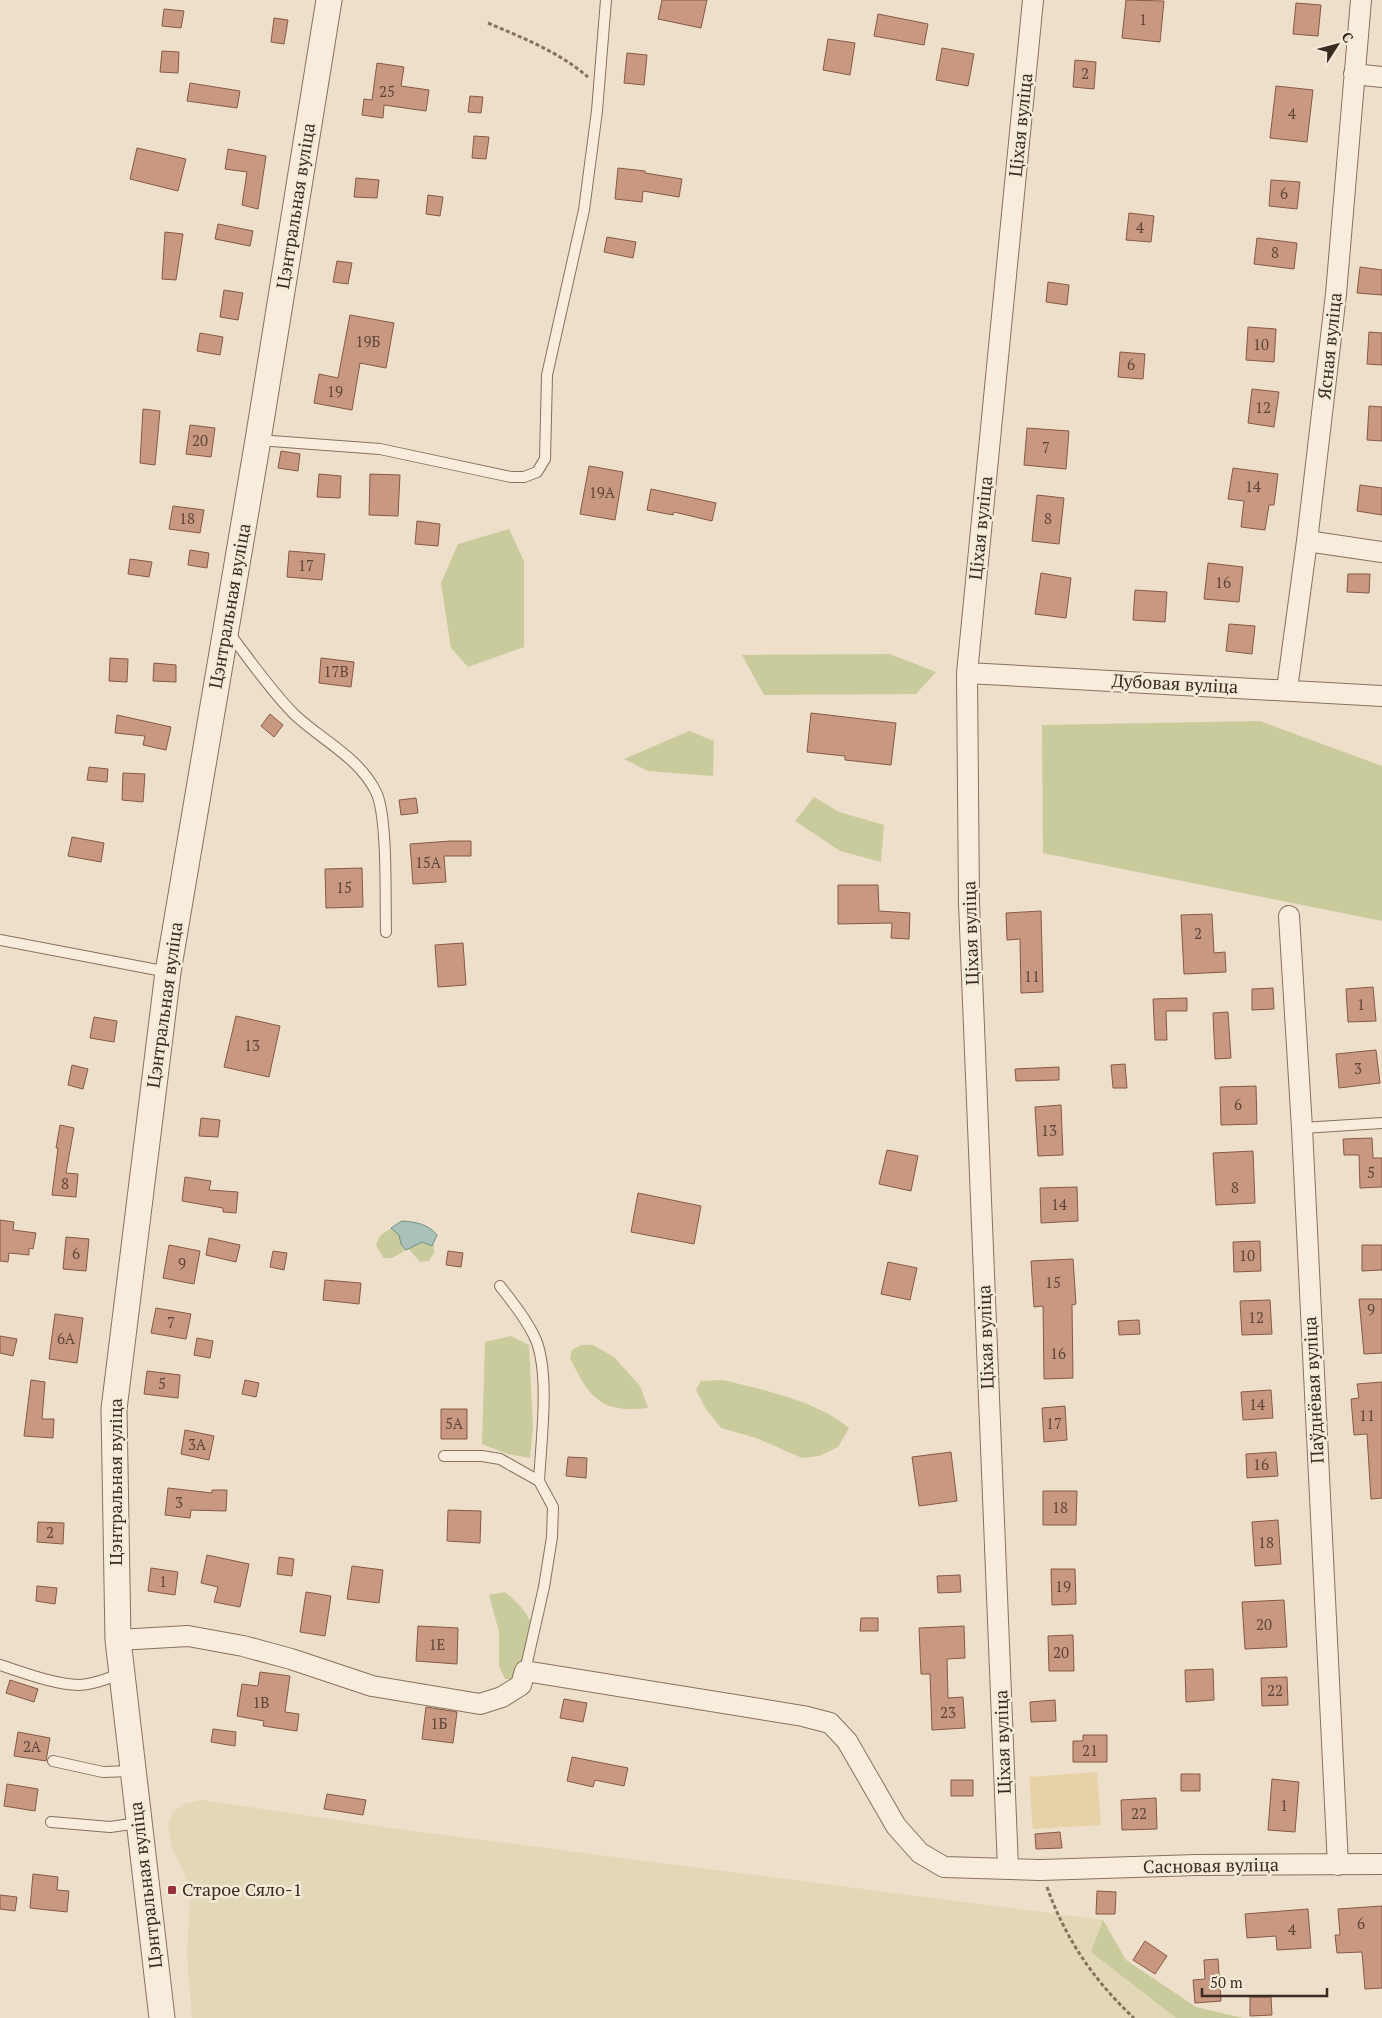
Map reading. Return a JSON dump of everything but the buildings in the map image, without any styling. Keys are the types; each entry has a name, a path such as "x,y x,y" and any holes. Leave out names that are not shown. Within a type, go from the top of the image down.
{"street":[{"name":"Цэнтральная вуліца","path":"162,2018 118,1640 114,1409 168,972 258,440 329,0"},
{"name":"Ціхая вуліца","path":"1008,1868 969,904 967,673 1033,0"},
{"name":"Ясная вуліца","path":"1287,689 1307,541 1336,294 1354,74 1362,1"},
{"path":"1354,74 1382,77"},
{"path":"1307,541 1382,552"},
{"name":"Дубовая вуліца","path":"967,673 1287,689 1382,696"},
{"name":"Паўднёвая вуліца","path":"1289,916 1302,1128 1338,1865"},
{"path":"118,1640 188,1636 243,1646 291,1659 372,1686 480,1704 502,1697 521,1685 525,1671"},
{"name":"Сасновая вуліца","path":"525,1671 803,1716 830,1723 847,1741 896,1826 920,1853 944,1867 1040,1870 1196,1865 1382,1864"}],"lane":[{"path":"258,440 380,449 511,477 524,477 537,472 545,459 547,374 584,210 599,87 606,0"},
{"path":"226,629 294,714 345,754 362,770 377,793 382,814 386,932"},
{"path":"0,940 168,972"},
{"path":"1302,1128 1382,1123"},
{"path":"500,1286 524,1318 536,1341 543,1370 539,1481 553,1508 552,1537 544,1588 525,1671"},
{"path":"444,1456 482,1456 500,1459 539,1481"},
{"path":"0,1665 35,1677 80,1685 121,1674"},
{"path":"53,1761 103,1772 132,1771"},
{"path":"51,1822 110,1827 138,1824"}],"path":[{"path":"488,23 549,50 577,68 599,87"},
{"path":"1040,1870 1054,1908 1080,1956 1112,1997 1134,2018"}],"shaded area":[{"path":"402,1221 421,1224 430,1228 437,1235 432,1246 422,1242 406,1250 401,1244 399,1235 391,1228"},
{"path":"201,1800 412,1831 1103,1920 1091,1952 1176,2018 192,2018 187,1955 190,1901 185,1875 172,1848 168,1825 172,1813 184,1804"}],"green space":[{"path":"509,529 524,561 524,647 468,667 451,648 441,583 458,544"},
{"path":"890,654 936,672 916,694 764,695 742,655"},
{"path":"1260,721 1382,766 1382,921 1043,853 1042,725"},
{"path":"689,731 714,741 713,776 648,771 624,759"},
{"path":"814,797 839,812 884,825 881,862 840,851 795,821"},
{"path":"391,1228 399,1235 401,1244 406,1250 392,1258 383,1258 376,1245 380,1236"},
{"path":"422,1242 431,1246 434,1244 434,1253 429,1261 420,1262 408,1248"},
{"path":"511,1336 529,1345 533,1427 530,1458 508,1454 482,1444 485,1342"},
{"path":"581,1345 593,1345 614,1357 640,1386 648,1408 619,1408 598,1400 584,1383 570,1358 572,1350"},
{"path":"723,1380 806,1403 836,1418 849,1428 838,1447 819,1456 802,1458 756,1438 721,1428 706,1409 696,1390 701,1381"},
{"path":"505,1592 518,1603 526,1614 531,1623 532,1632 527,1652 514,1679 505,1679 499,1666 499,1632 489,1595"},
{"path":"1103,1920 1126,1960 1196,2007 1243,2018 1176,2018 1091,1952"}],"sand":[{"path":"1097,1772 1101,1825 1033,1829 1029,1777"}],"place":[{"name":"Старое Сяло-1","path":"172,1890"}]}
